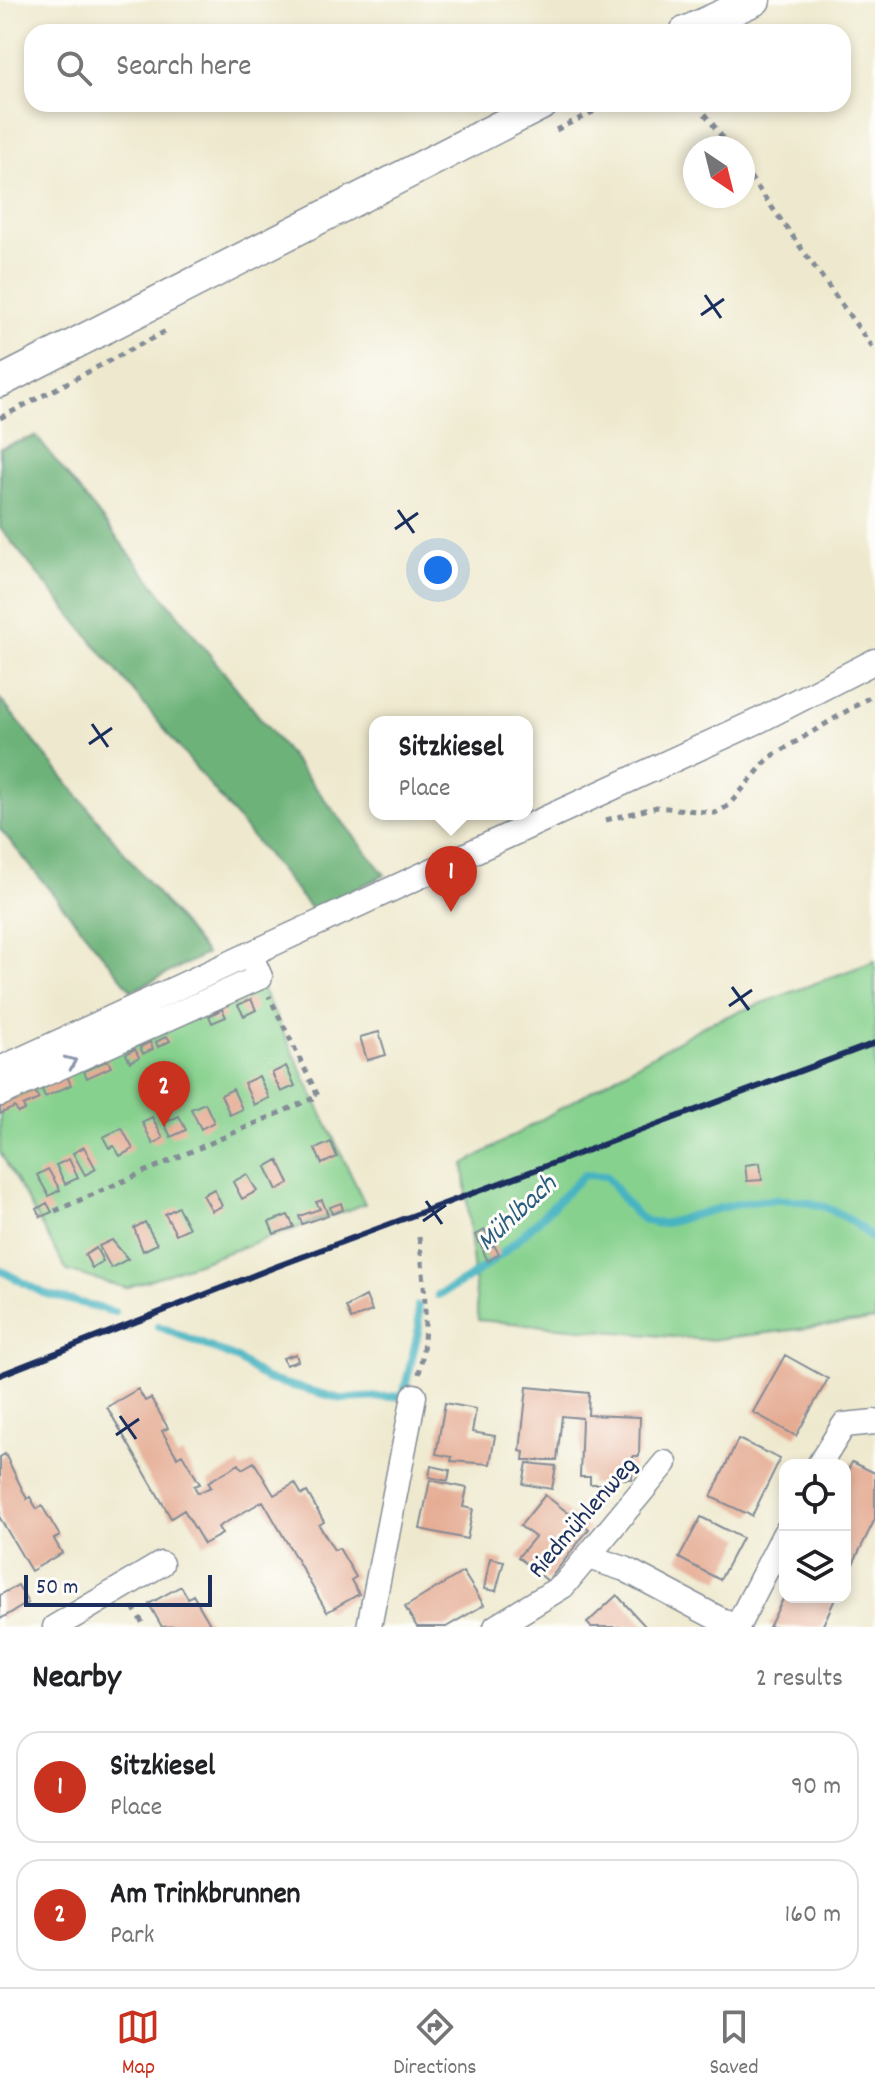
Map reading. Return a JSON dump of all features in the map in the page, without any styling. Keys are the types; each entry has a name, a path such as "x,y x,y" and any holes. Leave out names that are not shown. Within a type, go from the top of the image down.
{"main road":[{"path":"702,24 755,0"},
{"path":"0,382 527,112"}],"street":[{"path":"0,1069 760,720 875,661"},
{"path":"0,1094 260,977 250,954"},
{"path":"369,1627 414,1396"},
{"path":"823,1459 844,1425 875,1422"},
{"name":"Riedmühlenweg","path":"496,1627 553,1595 665,1463"},
{"path":"588,1557 625,1569 736,1627 779,1545"},
{"path":"55,1627 161,1564"}],"path":[{"path":"704,112 721,136"},
{"path":"755,184 875,351"},
{"path":"593,826 657,807 715,813 728,806 769,758 875,694"},
{"path":"55,1211 318,1096 260,977"},
{"path":"414,1396 427,1335 419,1237"}],"green space":[{"path":"36,436 385,875 311,909 0,528 0,448"},
{"path":"0,699 206,954 132,991 0,829"},
{"path":"875,961 875,1320 709,1340 478,1320 464,1164 709,1023"},
{"path":"262,988 365,1204 126,1288 67,1271 0,1152 0,1103"}],"building":[{"path":"251,999 256,1010 244,1016 238,1005"},
{"path":"222,1009 226,1017 212,1023 209,1016"},
{"path":"379,1032 386,1055 367,1060 360,1037"},
{"path":"167,1036 170,1041 158,1047 156,1042"},
{"path":"150,1042 153,1049 143,1054 140,1047"},
{"path":"135,1049 139,1057 130,1062 126,1054"},
{"path":"108,1060 111,1067 87,1078 84,1071"},
{"path":"286,1066 295,1086 281,1092 272,1073"},
{"path":"67,1076 71,1085 45,1097 42,1089"},
{"path":"259,1076 269,1098 254,1105 244,1083"},
{"path":"233,1089 242,1109 230,1115 221,1095"},
{"path":"34,1090 39,1099 23,1106 25,1110 18,1113 15,1107 0,1114 0,1105"},
{"path":"205,1103 214,1122 201,1129 191,1109"},
{"path":"179,1116 186,1130 171,1137 164,1123"},
{"path":"152,1117 163,1138 153,1144 142,1122"},
{"path":"122,1128 133,1149 120,1156 114,1146 109,1148 103,1137"},
{"path":"331,1142 337,1157 322,1164 315,1149"},
{"path":"84,1147 96,1169 85,1175 73,1153"},
{"path":"69,1159 78,1178 65,1184 56,1165"},
{"path":"278,1160 289,1183 277,1190 266,1167"},
{"path":"760,1163 762,1180 747,1181 745,1165"},
{"path":"48,1169 60,1190 49,1196 37,1175"},
{"path":"247,1174 257,1191 242,1199 233,1182"},
{"path":"214,1189 222,1206 212,1211 203,1195"},
{"path":"322,1200 328,1215 302,1224 299,1216 320,1209 316,1202"},
{"path":"47,1203 52,1212 41,1217 37,1209"},
{"path":"341,1203 343,1210 332,1214 330,1207"},
{"path":"178,1207 189,1228 176,1234 165,1214"},
{"path":"288,1215 294,1227 274,1234 269,1222"},
{"path":"145,1222 157,1244 143,1251 134,1228"},
{"path":"485,1230 492,1244 482,1248 476,1235"},
{"path":"112,1240 128,1259 111,1268 99,1246"},
{"path":"494,1245 499,1254 488,1261 483,1251"},
{"path":"96,1248 103,1261 92,1268 85,1255"},
{"path":"366,1296 372,1311 351,1319 346,1307"},
{"path":"296,1354 298,1361 286,1365 283,1358"},
{"path":"785,1355 828,1379 796,1436 753,1412"},
{"path":"527,1387 589,1393 588,1415 640,1417 639,1456 633,1456 632,1479 616,1479 615,1484 590,1484 590,1477 580,1477 582,1418 562,1416 557,1460 523,1460 524,1452 520,1451"},
{"path":"138,1389 145,1401 151,1398 168,1428 162,1431 177,1457 182,1454 200,1484 194,1486 198,1493 211,1487 208,1482 239,1464 242,1469 254,1462 274,1495 295,1483 302,1495 307,1492 324,1522 319,1525 334,1550 339,1548 356,1577 351,1580 359,1594 327,1612 263,1501 218,1527 222,1534 204,1544 184,1510 171,1518 107,1407"},
{"path":"445,1403 476,1409 472,1432 495,1436 490,1464 451,1461 452,1457 436,1454"},
{"path":"738,1439 780,1459 752,1516 711,1497"},
{"path":"5,1454 27,1499 30,1497 37,1509 42,1506 60,1536 54,1539 62,1553 31,1571 0,1518 0,1457"},
{"path":"527,1463 556,1466 552,1489 523,1484"},
{"path":"851,1464 875,1473 875,1519 851,1568 851,1531"},
{"path":"431,1466 450,1470 448,1481 429,1477"},
{"path":"430,1480 467,1488 463,1507 473,1509 467,1539 420,1529"},
{"path":"545,1495 589,1529 548,1581 518,1557 535,1537 520,1526"},
{"path":"701,1517 742,1538 720,1580 679,1558"},
{"path":"490,1558 504,1561 496,1591 484,1589"},
{"path":"463,1572 484,1605 446,1627 417,1627 405,1607"},
{"path":"18,1585 28,1603 0,1619 0,1595"},
{"path":"181,1586 188,1598 193,1595 210,1624 162,1627 149,1604"},
{"path":"617,1595 646,1627 591,1627 587,1623"},
{"path":"781,1603 833,1603 822,1627 769,1627"}],"waterway":[{"name":"Mühlbach","path":"438,1295 498,1256 584,1175 606,1176 635,1213 653,1223 670,1222 743,1203 790,1200 813,1203 834,1211 875,1242"},
{"name":"Mühlbach","path":"0,1270 43,1293 114,1312"},
{"name":"Mühlbach","path":"158,1326 236,1358 266,1379 342,1399 403,1396 419,1328 418,1306"}],"railway":[{"path":"0,1375 275,1267 875,1043"}],"place":[{"name":"Sitzkiesel","path":"451,912"},
{"name":"Am Trinkbrunnen","path":"164,1127"}]}
